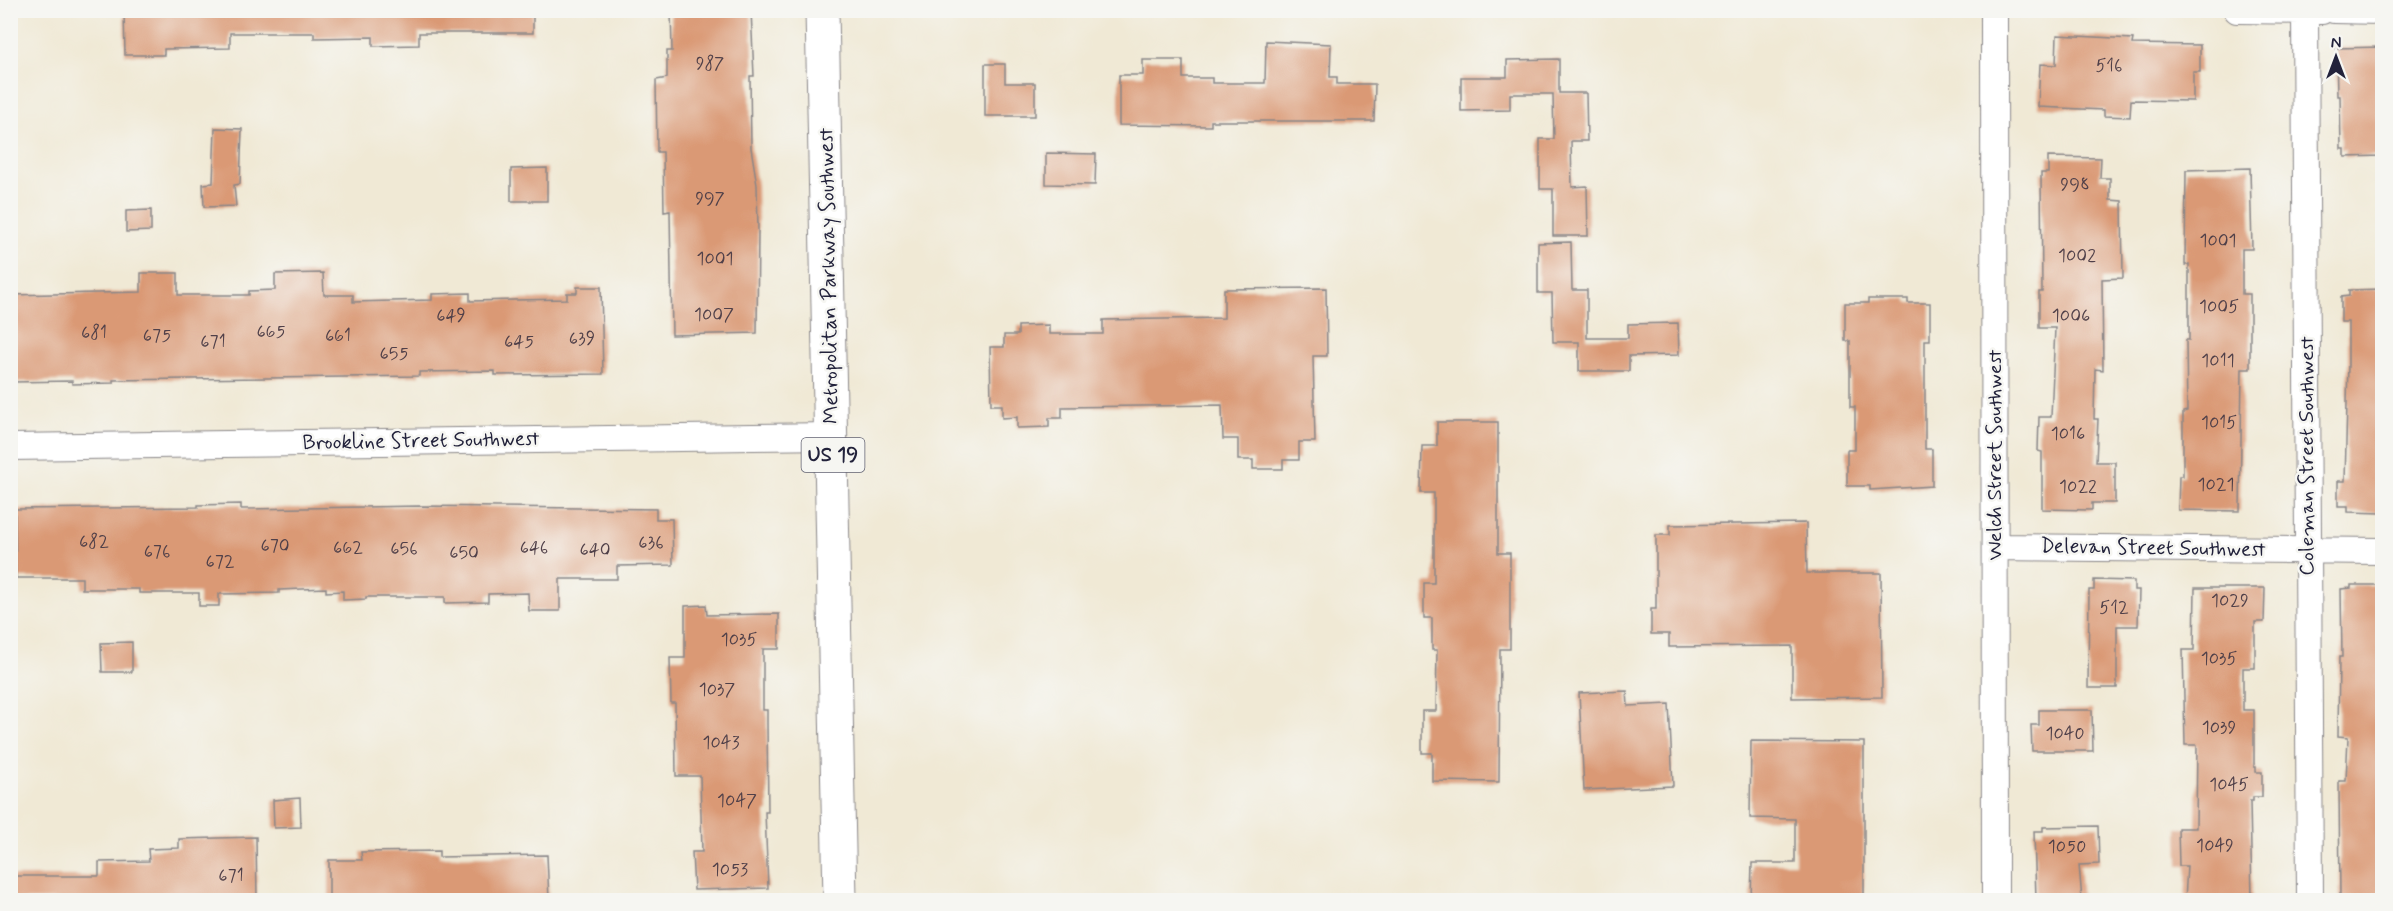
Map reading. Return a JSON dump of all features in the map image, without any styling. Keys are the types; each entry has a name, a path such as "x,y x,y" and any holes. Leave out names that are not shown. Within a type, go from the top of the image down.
{"main road":[{"name":"Metropolitan Parkway Southwest","path":"822,10 840,900"}],"street":[{"name":"Welch Street Southwest","path":"1994,10 1995,900"},
{"path":"2238,10 2323,10"},
{"path":"2334,10 2382,11"},
{"name":"Coleman Street Southwest","path":"2305,11 2310,900"},
{"name":"Brookline Street Southwest","path":"10,447 832,436"},
{"name":"Delevan Street Southwest","path":"1995,547 2382,551"}],"building":[{"path":"124,10 533,10 533,33 419,33 419,45 373,46 373,37 314,38 314,33 230,33 230,48 164,49 164,55 125,55"},
{"path":"671,10 751,10 754,76 750,76 751,148 757,185 758,230 757,333 672,335 670,211 664,212 663,152 657,152 656,80 667,78 667,51 672,51"},
{"path":"2057,35 2133,39 2132,44 2200,45 2200,72 2193,72 2193,101 2131,100 2130,117 2104,116 2104,110 2038,107 2040,64 2056,65"},
{"path":"1266,41 1331,44 1330,77 1337,77 1337,84 1375,84 1374,121 1211,121 1211,126 1119,125 1119,75 1143,75 1143,60 1183,60 1183,78 1212,78 1212,83 1265,83"},
{"path":"2382,47 2382,156 2345,157 2345,149 2341,149 2336,48"},
{"path":"1559,59 1559,93 1586,93 1587,141 1571,141 1572,187 1587,186 1588,236 1553,236 1553,189 1540,189 1540,139 1554,139 1553,94 1510,94 1510,110 1461,111 1461,77 1507,77 1507,60"},
{"path":"985,64 1005,64 1005,83 1035,83 1035,116 985,116"},
{"path":"215,128 242,129 240,184 234,185 236,206 204,207 203,184 213,183"},
{"path":"1046,153 1096,154 1095,185 1046,184"},
{"path":"2048,157 2101,158 2100,178 2110,178 2110,200 2122,201 2123,278 2102,279 2103,370 2095,369 2094,419 2098,419 2096,462 2115,462 2115,503 2092,503 2092,510 2042,509 2042,452 2038,451 2039,417 2051,417 2055,328 2039,328 2039,292 2042,292 2041,173 2048,173"},
{"path":"547,168 547,201 511,201 511,169"},
{"path":"2250,168 2252,249 2242,249 2242,294 2250,294 2250,369 2242,369 2240,511 2178,510 2179,476 2183,476 2183,412 2187,411 2186,340 2189,340 2189,265 2185,265 2186,170"},
{"path":"151,210 151,231 126,232 126,211"},
{"path":"1571,242 1572,290 1587,290 1587,338 1628,338 1628,324 1678,323 1679,355 1629,356 1629,371 1579,371 1579,342 1553,342 1552,293 1538,293 1538,243"},
{"path":"141,273 178,273 178,295 249,295 249,291 275,290 275,274 323,273 324,295 353,295 353,302 432,300 432,294 470,293 470,301 567,299 567,293 577,293 577,287 601,287 603,374 495,375 495,371 419,372 419,376 113,380 113,383 72,384 72,381 12,382 11,295 141,292"},
{"path":"1326,288 1327,356 1313,356 1315,442 1299,442 1299,460 1283,460 1283,469 1253,469 1253,460 1238,460 1238,439 1223,439 1222,405 1062,407 1062,418 1049,418 1049,427 1017,428 1017,417 1002,418 1002,405 991,405 990,347 1004,347 1004,335 1018,335 1018,326 1049,325 1049,334 1103,334 1103,320 1224,318 1224,289"},
{"path":"2382,289 2382,513 2348,512 2348,506 2338,506 2338,481 2345,481 2348,364 2348,322 2341,322 2341,297 2349,296 2349,290"},
{"path":"1868,299 1908,299 1908,303 1930,303 1930,340 1925,340 1925,449 1932,449 1932,486 1870,490 1870,486 1847,486 1847,450 1855,450 1855,407 1850,407 1850,341 1845,341 1845,303 1868,303"},
{"path":"1437,422 1498,422 1498,553 1510,553 1510,649 1500,649 1499,782 1432,781 1432,753 1422,753 1422,711 1436,711 1437,650 1432,650 1432,618 1424,618 1424,583 1434,583 1434,493 1421,493 1422,446 1437,446"},
{"path":"241,504 241,509 420,506 656,509 656,519 672,519 673,565 617,566 617,579 560,579 560,611 529,611 528,593 488,594 488,602 445,603 445,597 366,597 366,599 343,600 343,591 326,592 326,588 279,590 279,593 219,594 219,606 199,606 199,593 139,593 139,589 82,589 82,578 16,578 15,509 198,507 198,505"},
{"path":"1806,523 1807,573 1881,573 1882,697 1792,698 1792,646 1669,647 1669,634 1651,634 1651,609 1656,609 1656,535 1670,535 1670,525"},
{"path":"2094,580 2134,581 2134,590 2139,590 2138,626 2117,626 2117,688 2088,688 2089,590 2094,590"},
{"path":"2351,585 2382,585 2382,900 2340,900 2339,781 2346,781 2348,737 2338,736 2339,657 2342,657 2341,589 2351,588"},
{"path":"2195,588 2265,588 2264,622 2255,622 2255,668 2243,668 2243,710 2254,710 2254,767 2256,767 2256,772 2262,772 2262,797 2253,797 2253,801 2250,801 2252,900 2185,900 2187,866 2179,866 2178,828 2196,828 2197,745 2185,745 2183,650 2194,650"},
{"path":"706,605 707,615 779,614 779,649 763,649 763,710 767,710 768,812 765,812 768,888 694,890 692,852 702,852 700,776 676,776 675,703 671,703 670,658 685,658 685,606"},
{"path":"132,642 132,672 102,672 101,643"},
{"path":"1627,691 1628,706 1669,704 1673,786 1584,790 1579,693"},
{"path":"2039,710 2092,710 2093,751 2032,751 2031,725 2039,725"},
{"path":"1751,741 1864,742 1864,900 1751,900 1752,863 1795,863 1795,819 1750,818"},
{"path":"300,798 301,827 274,828 273,800"},
{"path":"2098,826 2099,864 2079,865 2082,900 2036,900 2034,831 2043,831 2043,827"},
{"path":"256,837 257,900 10,900 10,876 99,876 99,862 149,861 148,849 179,848 179,839"},
{"path":"439,851 439,857 547,855 549,900 329,900 329,860 362,860 361,852"}]}
